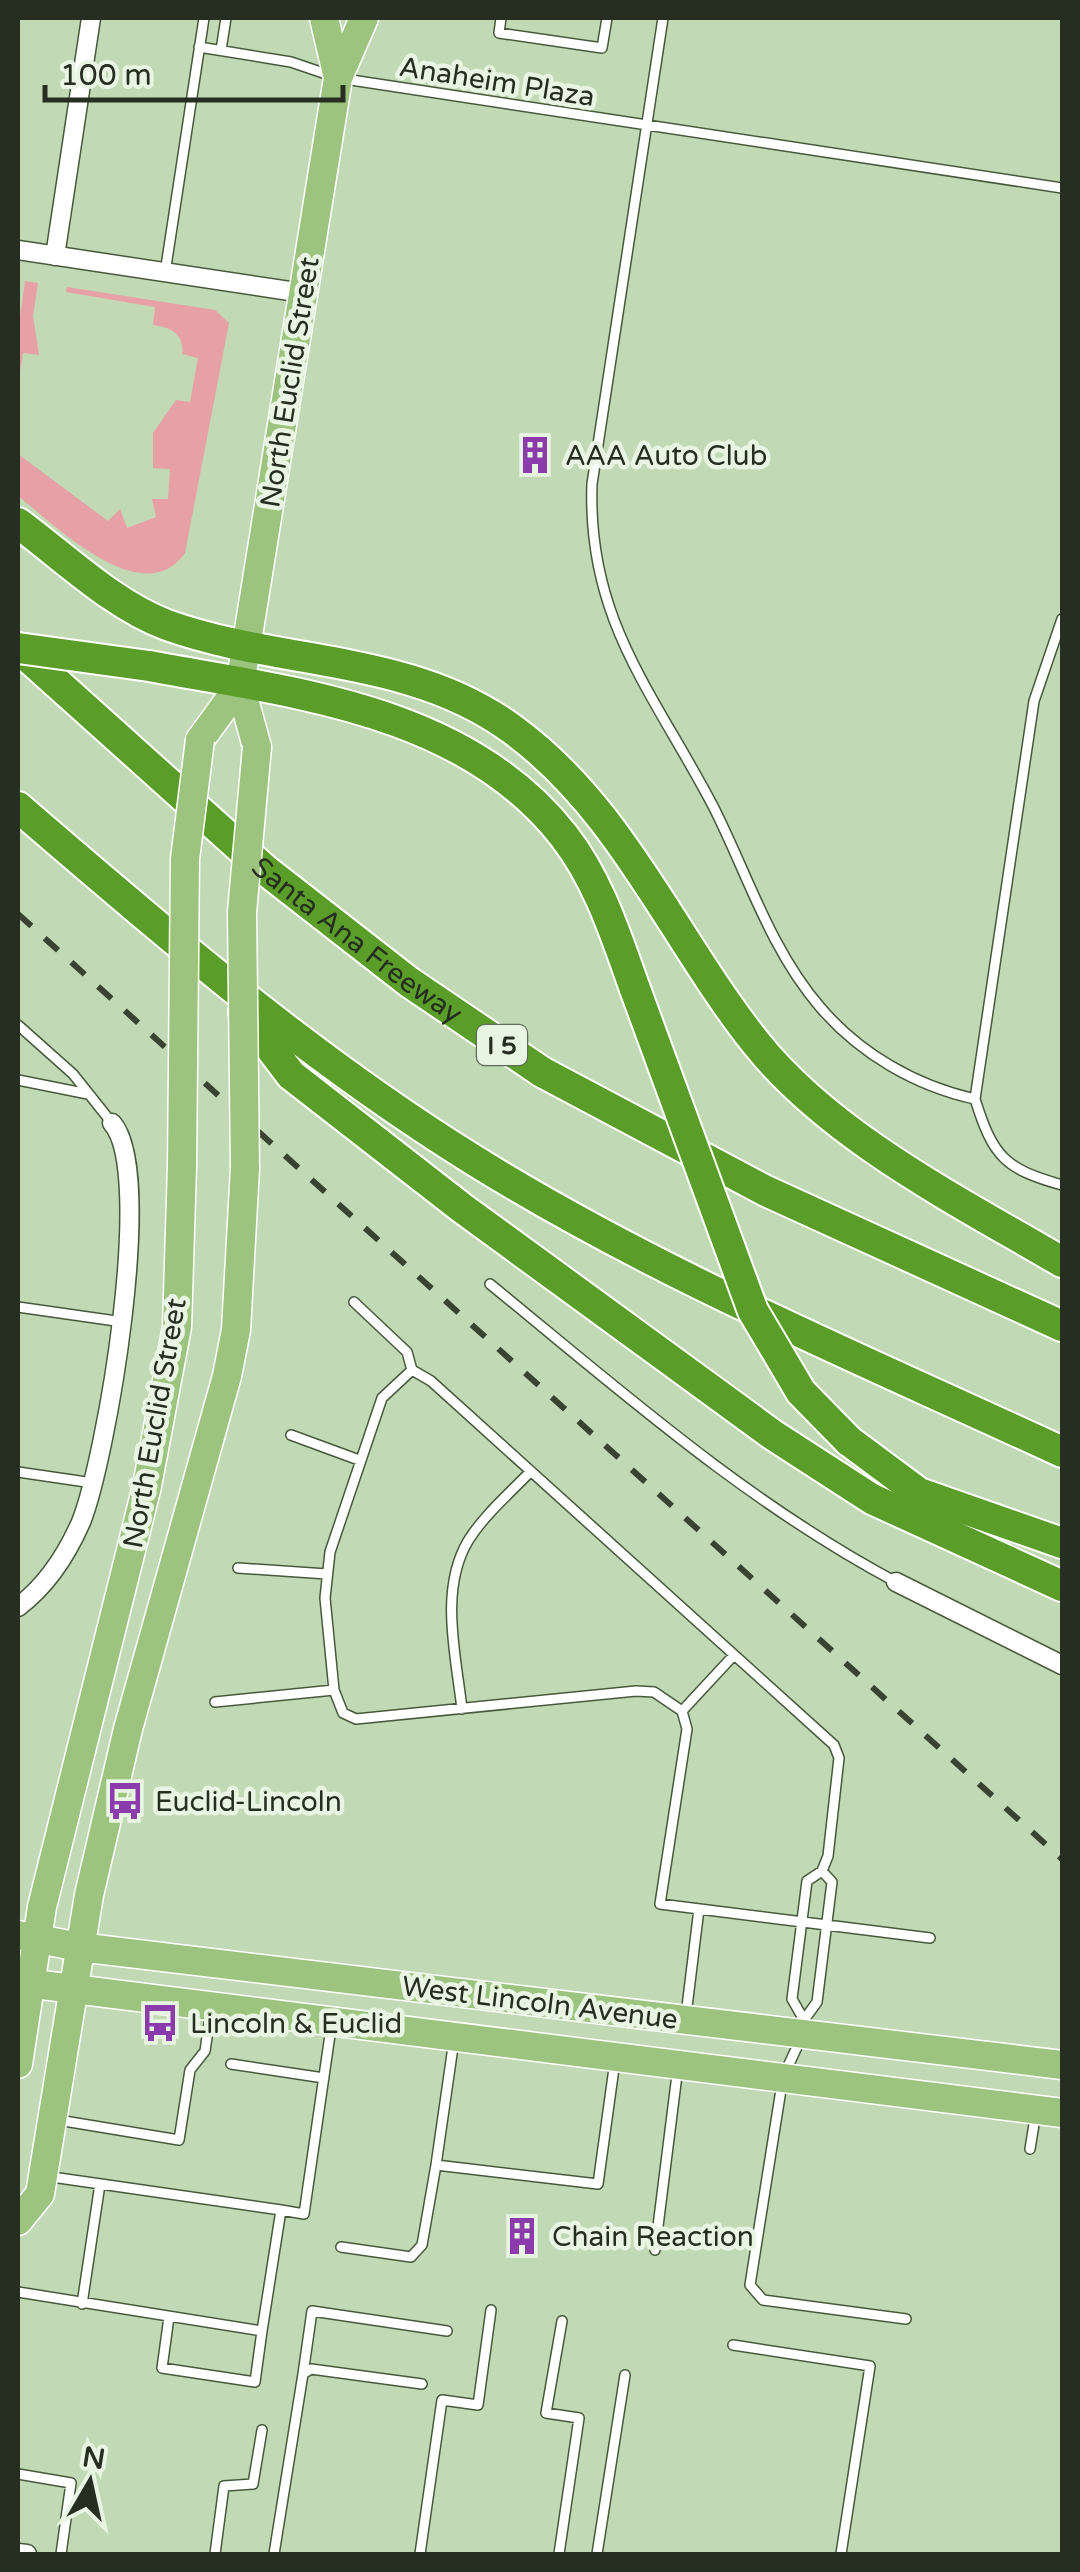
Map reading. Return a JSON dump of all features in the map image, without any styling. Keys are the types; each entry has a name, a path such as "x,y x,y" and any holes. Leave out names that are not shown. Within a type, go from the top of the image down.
{"highway":[{"path":"18,523 124,602 165,624 247,647 392,673 468,702 539,748 606,820 724,1001 794,1084 880,1150 1062,1262"},
{"path":"18,648 150,666 391,718 442,737 489,763 534,802 566,838 610,917 754,1310 776,1356 802,1392 849,1442 919,1493 1062,1543"},
{"name":"Santa Ana Freeway","path":"18,648 264,869 410,982 542,1072 766,1191 1062,1326"},
{"path":"18,807 221,983 364,1089 474,1161 693,1280 1062,1452"},
{"path":"221,983 291,1075 659,1354 872,1499 1062,1586"}],"main road":[{"name":"North Euclid Street","path":"324,18 338,78"},
{"name":"North Euclid Street","path":"18,2221 40,2194 79,1947 128,1729 224,1389 236,1330 243,1243 242,912 256,747 240,685 338,78 364,18"},
{"name":"North Euclid Street","path":"18,2064 27,1936 147,1486 177,1326 183,894 200,740 240,685"},
{"name":"West Lincoln Avenue","path":"27,1936 79,1947 686,2020 804,2027 1062,2065"},
{"name":"West Lincoln Avenue","path":"24,1983 1050,2111"}],"street":[{"path":"54,256 91,18"},
{"path":"18,250 303,294"},
{"path":"18,1607 62,1558 93,1483 123,1322 127,1175 119,1130 112,1123"},
{"path":"896,1582 1062,1664"},
{"path":"18,2553 27,2554"}],"lane":[{"path":"165,273 204,18"},
{"path":"220,50 226,18"},
{"path":"501,18 499,33 602,48 606,18"},
{"path":"663,18 592,484 590,532 609,614 621,643 714,808 764,919 820,1008 847,1034 913,1080 975,1099"},
{"name":"Anaheim Plaza","path":"200,47 290,62 338,78 1062,188"},
{"path":"1062,619 1034,702 975,1099 986,1134 1001,1159 1024,1174 1062,1185"},
{"path":"18,1025 73,1074 112,1123"},
{"path":"18,1080 88,1094"},
{"path":"490,1284 708,1464 836,1550 896,1582"},
{"path":"354,1302 407,1352 412,1370 430,1381 834,1744 840,1758 828,1856 822,1871 807,1881 792,1999 804,2027"},
{"path":"18,1307 123,1322"},
{"path":"412,1370 382,1398 358,1460 326,1574 334,1690 343,1713 356,1719 654,1692 682,1711 687,1729 660,1904 930,1938"},
{"path":"291,1434 358,1460"},
{"path":"462,1709 452,1609 455,1574 477,1528 530,1471"},
{"path":"18,1472 93,1483"},
{"path":"238,1568 326,1574"},
{"path":"682,1711 734,1655"},
{"path":"215,1702 334,1690"},
{"path":"822,1871 832,1882 818,2002 783,2077 750,2285 763,2300 906,2319"},
{"path":"686,2020 699,1909"},
{"path":"796,1962 822,1965"},
{"path":"52,2119 179,2140 190,2070 204,2052 212,2007"},
{"path":"43,2176 304,2214 332,2022"},
{"path":"341,2247 412,2257 422,2245 455,2037"},
{"path":"436,2165 598,2184 615,2056"},
{"path":"232,2064 324,2078"},
{"path":"655,2250 678,2064"},
{"path":"1030,2149 1050,2111"},
{"path":"82,2304 100,2184"},
{"path":"170,2317 162,2368 255,2382 280,2210"},
{"path":"18,2292 262,2331"},
{"path":"420,2554 442,2400 478,2405 491,2310"},
{"path":"274,2554 312,2311 447,2331"},
{"path":"560,2554 578,2418 546,2414 562,2321"},
{"path":"733,2346 870,2366 841,2554"},
{"path":"303,2374 311,2369 422,2384"},
{"path":"597,2554 625,2375"},
{"path":"215,2554 224,2486 254,2484 262,2430"},
{"path":"18,2474 71,2483 61,2554"}],"shaded area":[{"path":"25,281 38,283 33,316 39,355 23,353 18,384 18,330"},
{"path":"67,287 215,310 229,323 185,553 167,569 146,573 123,569 100,558 18,496 18,454 108,521 120,509 127,528 156,517 152,499 168,499 170,469 153,468 153,433 176,400 190,402 198,358 182,354 181,341 175,333 153,325 155,307 66,292"}],"railway":[{"path":"18,914 1062,1859"}],"place":[{"name":"AAA Auto Club","path":"535,455"},
{"name":"Euclid-Lincoln","path":"125,1801"},
{"name":"Lincoln & Euclid","path":"160,2023"},
{"name":"Chain Reaction","path":"522,2236"}]}
